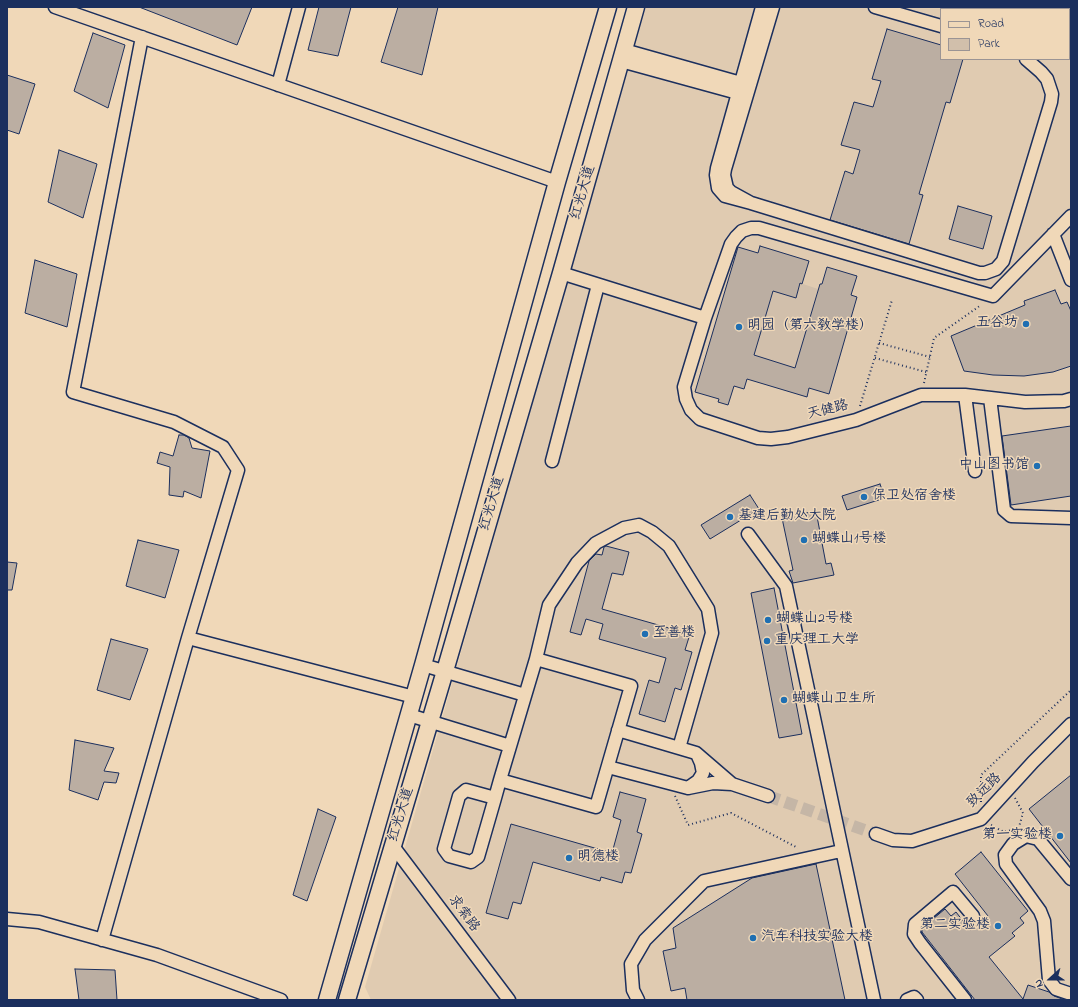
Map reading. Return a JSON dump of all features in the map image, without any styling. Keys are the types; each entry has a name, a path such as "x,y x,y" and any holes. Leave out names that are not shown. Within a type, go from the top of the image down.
{"main road":[{"name":"红光大道","path":"327,1000 423,666 557,182 608,7"},
{"name":"红光大道","path":"347,1000 561,273 636,7"}],"street":[{"path":"56,7 557,182"},
{"path":"278,84 299,7"},
{"path":"744,89 762,7"},
{"path":"773,7 717,168 716,182 721,193 725,196 979,273 996,270 1003,261 1051,102 1052,94 1047,79 1042,72 1027,60"},
{"path":"875,7 940,26"},
{"path":"102,940 188,638 238,470 223,447 174,422 73,392 142,37"},
{"path":"623,55 744,89"},
{"path":"993,296 1071,216"},
{"name":"天健路","path":"993,296 760,228 751,228 742,231 731,244 704,318 684,387 686,399 691,410 700,419 758,438 771,439 788,437 856,420 921,395 965,395 1025,402 1064,401 1071,399"},
{"path":"1053,234 1071,280"},
{"path":"561,273 704,318"},
{"path":"552,461 598,285"},
{"path":"965,395 975,471"},
{"path":"990,398 1004,510 1011,516 1071,518"},
{"path":"495,798 466,790 458,796 444,848 449,856 471,862 478,857 536,659 549,605 577,563 596,544 624,528 638,525 652,532 669,546 708,609 712,633 679,748"},
{"path":"748,534 786,586 874,1000"},
{"path":"188,638 414,697"},
{"path":"500,780 596,807 608,767 631,686 536,659"},
{"path":"423,666 445,671 525,695"},
{"path":"409,715 510,746"},
{"name":"致远路","path":"876,834 893,840 912,841 985,821 1033,762 1071,724"},
{"path":"618,730 696,753 732,784"},
{"path":"688,788 698,781 702,773 701,763 696,753"},
{"path":"608,767 688,788 713,783 732,784 768,796"},
{"path":"1071,880 1038,839 1026,836 1013,844 1005,855 1006,864 1040,911 1044,921 1049,980 1056,989 1071,994"},
{"name":"求索路","path":"393,846 509,1000"},
{"path":"638,1000 633,990 631,964 645,940 704,881 842,850"},
{"path":"965,1000 914,934 915,924 953,892 973,916"},
{"path":"7,919 39,922 157,955 281,1000"},
{"path":"907,1000 914,997 917,1000"}],"path":[{"path":"921,395 934,338 993,296"},
{"path":"856,420 892,300"},
{"path":"879,343 930,357"},
{"path":"875,358 926,372"},
{"path":"1012,796 1017,801 1023,813 1019,828 1004,832 985,821 981,775 1071,690"},
{"path":"678,804 688,825 731,813 796,847"}],"shaded area":[{"name":"重庆理工大学","path":"646,7 1071,7 1071,1000 371,1000 365,987"}],"green space":[{"path":"777,277 787,295 796,298 800,283 818,289 795,368 754,355"}],"building":[{"path":"139,7 252,7 237,45"},
{"path":"319,7 351,7 338,56 308,50"},
{"path":"398,7 438,7 422,75 381,62"},
{"path":"887,29 940,45 940,60 963,60 950,103 946,102 919,194 923,195 909,244 830,220 845,171 853,174 860,150 841,145 854,102 873,107 881,81 872,79"},
{"path":"93,33 125,45 108,108 74,91"},
{"path":"7,75 35,84 19,134 7,130"},
{"path":"59,150 97,164 83,218 48,202"},
{"path":"958,206 992,216 983,249 949,239"},
{"name":"明园（第六教学楼）","path":"760,246 809,261 796,298 773,291 754,355 795,368 820,284 822,284 827,267 857,276 851,295 857,297 829,394 809,388 807,397 747,379 744,389 734,386 728,405 718,402 719,399 695,392 738,247 758,253"},
{"path":"35,260 77,274 67,327 25,313"},
{"name":"五谷坊","path":"1055,290 1061,304 1067,302 1071,311 1071,366 1053,372 1024,376 993,375 964,371 951,336 1025,305 1024,301"},
{"name":"中山图书馆","path":"1071,426 1071,496 1011,505 1002,436"},
{"path":"179,435 184,435 189,438 192,448 210,451 201,498 184,491 183,497 169,495 170,467 157,463 160,452 173,456"},
{"name":"保卫处宿舍楼","path":"880,484 885,498 847,510 842,496"},
{"name":"基建后勤处大院","path":"750,495 759,509 710,539 701,525"},
{"name":"蝴蝶山1号楼","path":"816,511 826,564 831,563 834,575 793,583 789,571 793,570 782,518"},
{"path":"138,540 179,550 165,598 126,586"},
{"name":"至善楼","path":"606,546 629,552 623,575 612,573 602,609 690,634 685,650 692,652 681,690 675,688 665,722 639,714 649,680 659,683 666,658 599,639 603,624 586,619 581,635 570,632 589,561 596,554 602,555 604,547"},
{"path":"7,562 17,563 12,590 7,590"},
{"path":"774,588 802,734 779,738 751,593"},
{"path":"111,639 148,649 130,700 97,690"},
{"path":"75,740 114,748 104,771 119,773 116,783 104,782 98,800 69,790"},
{"name":"第一实验楼","path":"1071,775 1071,863 1029,809"},
{"name":"明德楼","path":"620,792 646,799 637,832 642,834 631,873 625,872 622,883 601,877 600,881 533,862 521,904 513,902 508,919 486,913 511,824 612,853 621,820 613,817"},
{"path":"318,809 336,817 307,901 293,895"},
{"name":"第二实验楼","path":"981,852 1028,911 1020,918 1024,923 1012,933 1015,936 989,957 1023,999 1028,985 1049,992 1054,996 1065,1000 975,1000 922,932 922,928 945,909 951,916 956,912 970,930 988,916 955,874"},
{"name":"汽车科技实验大楼","path":"816,864 845,1000 687,1000 685,988 671,991 663,951 676,948 673,928 752,878"},
{"path":"75,969 115,970 117,1000 79,1000"}],"tunnel":[{"path":"768,796 876,834"}],"place":[{"name":"五谷坊","path":"1026,324"},
{"name":"明园（第六教学楼）","path":"739,327"},
{"name":"中山图书馆","path":"1037,466"},
{"name":"保卫处宿舍楼","path":"864,497"},
{"name":"基建后勤处大院","path":"730,517"},
{"name":"蝴蝶山1号楼","path":"804,540"},
{"name":"蝴蝶山2号楼","path":"768,620"},
{"name":"至善楼","path":"645,634"},
{"name":"重庆理工大学","path":"767,641"},
{"name":"蝴蝶山卫生所","path":"784,700"},
{"name":"第一实验楼","path":"1060,836"},
{"name":"明德楼","path":"569,858"},
{"name":"第二实验楼","path":"998,926"},
{"name":"汽车科技实验大楼","path":"753,938"}]}
